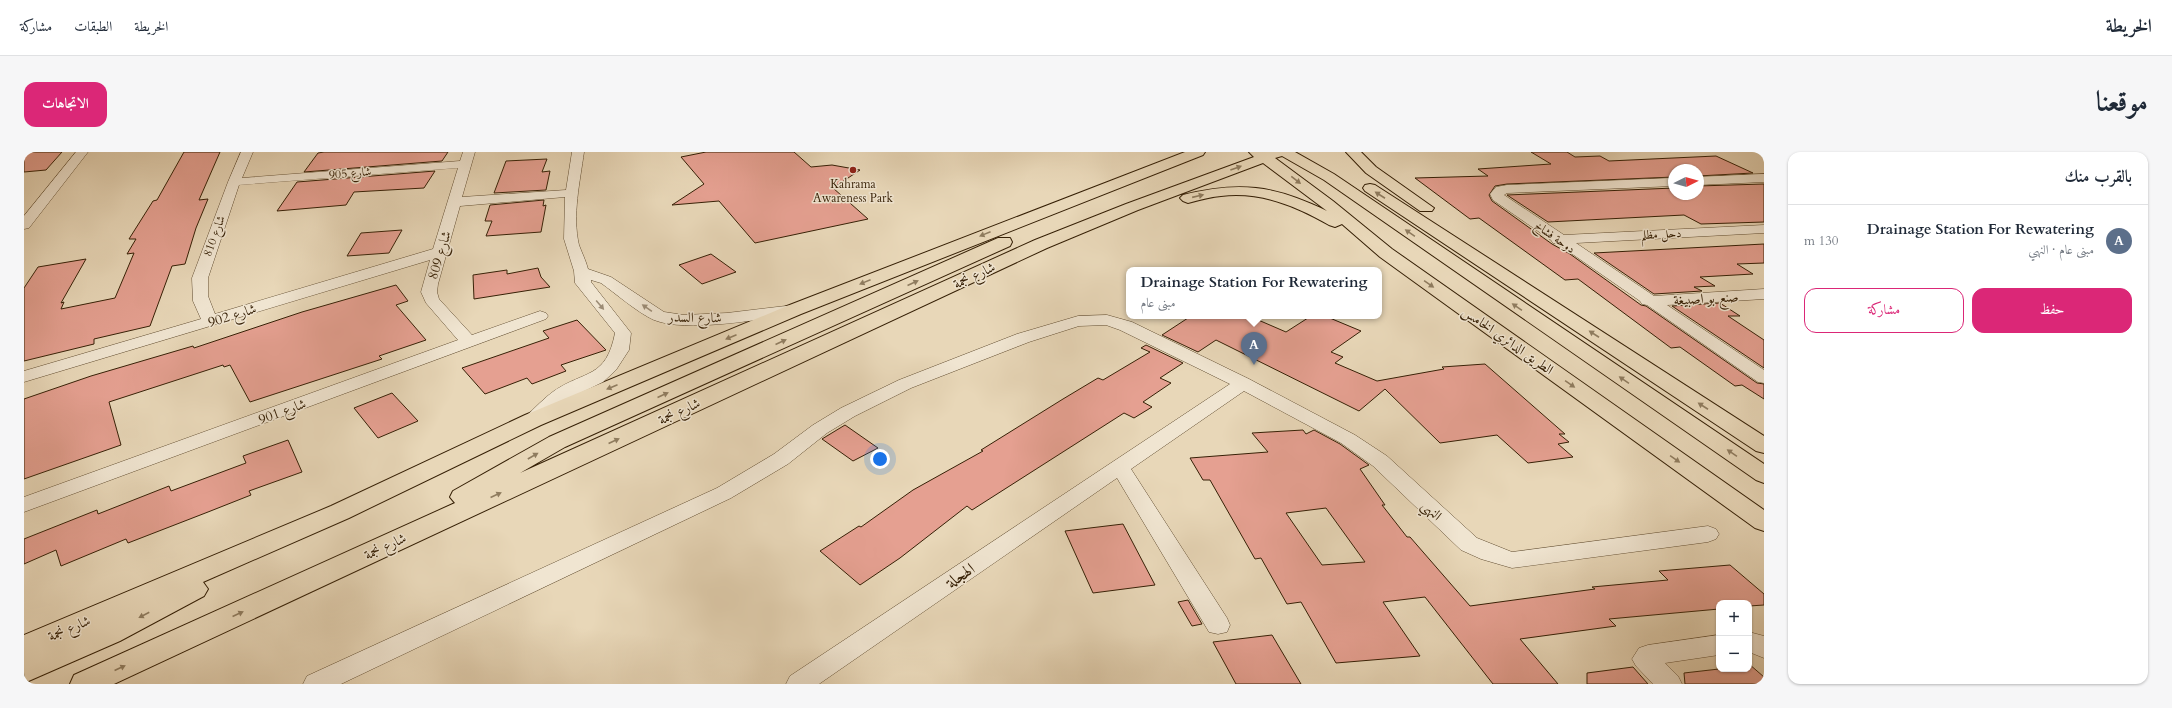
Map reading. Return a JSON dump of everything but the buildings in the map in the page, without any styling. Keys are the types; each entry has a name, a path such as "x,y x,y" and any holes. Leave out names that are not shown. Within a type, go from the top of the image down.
{"main road":[{"path":"1146,172 1172,152"},
{"name":"شارع نجمة","path":"24,647 340,512 533,420 794,310 1198,152"},
{"path":"341,566 557,442 1026,232 1239,152"},
{"path":"1285,152 1329,177 1764,475"},
{"path":"1314,152 1477,257 1764,446"},
{"path":"1353,152 1370,170 1432,213 1477,257"},
{"name":"شارع نجمة","path":"84,684 1041,244 1267,154"},
{"name":"الطريق الدائري الخامس","path":"1267,154 1386,253 1764,522"},
{"path":"1132,207 1222,191 1259,191 1278,196 1321,214 1386,253"},
{"path":"24,671 110,633 340,512"}],"street":[{"path":"24,225 82,152"},
{"name":"شارع 810","path":"211,321 201,307 198,292 200,278 234,182 247,152"},
{"path":"533,420 561,395 597,378 610,366 620,350 623,333 583,283 584,272 574,255 569,226 578,152"},
{"name":"شارع 905","path":"234,182 467,158"},
{"name":"شارع 809","path":"467,158 429,292 432,300 469,342"},
{"path":"1704,181 1764,178"},
{"name":"دوحة فشاخ","path":"1668,182 1507,190 1497,192 1498,197 1558,240 1764,378"},
{"path":"454,202 572,193"},
{"name":"دحل مظلم","path":"1558,240 1764,229"},
{"name":"شارع 902","path":"24,377 440,252"},
{"name":"شارع السدر","path":"584,272 606,280 659,316 684,320 727,318 794,310"},
{"name":"صنع بو اصبيغة","path":"1648,301 1764,294"},
{"name":"شارع 901","path":"24,505 540,316"},
{"name":"النهي","path":"316,684 711,499 758,474 820,429 848,412 905,384 978,354 1066,324 1097,319 1126,326 1243,383 1364,449 1380,461 1454,532 1469,544 1489,553 1512,560 1708,534"},
{"name":"الهجلة","path":"798,684 1243,383"},
{"path":"1120,467 1218,625"},
{"path":"1752,642 1764,648"},
{"path":"1668,684 1645,659 1648,655 1716,645"}],"place":[{"name":"Kahrama Awareness Park","path":"853,170"},
{"name":"Drainage Station For Rewatering","path":"1254,365"}]}
